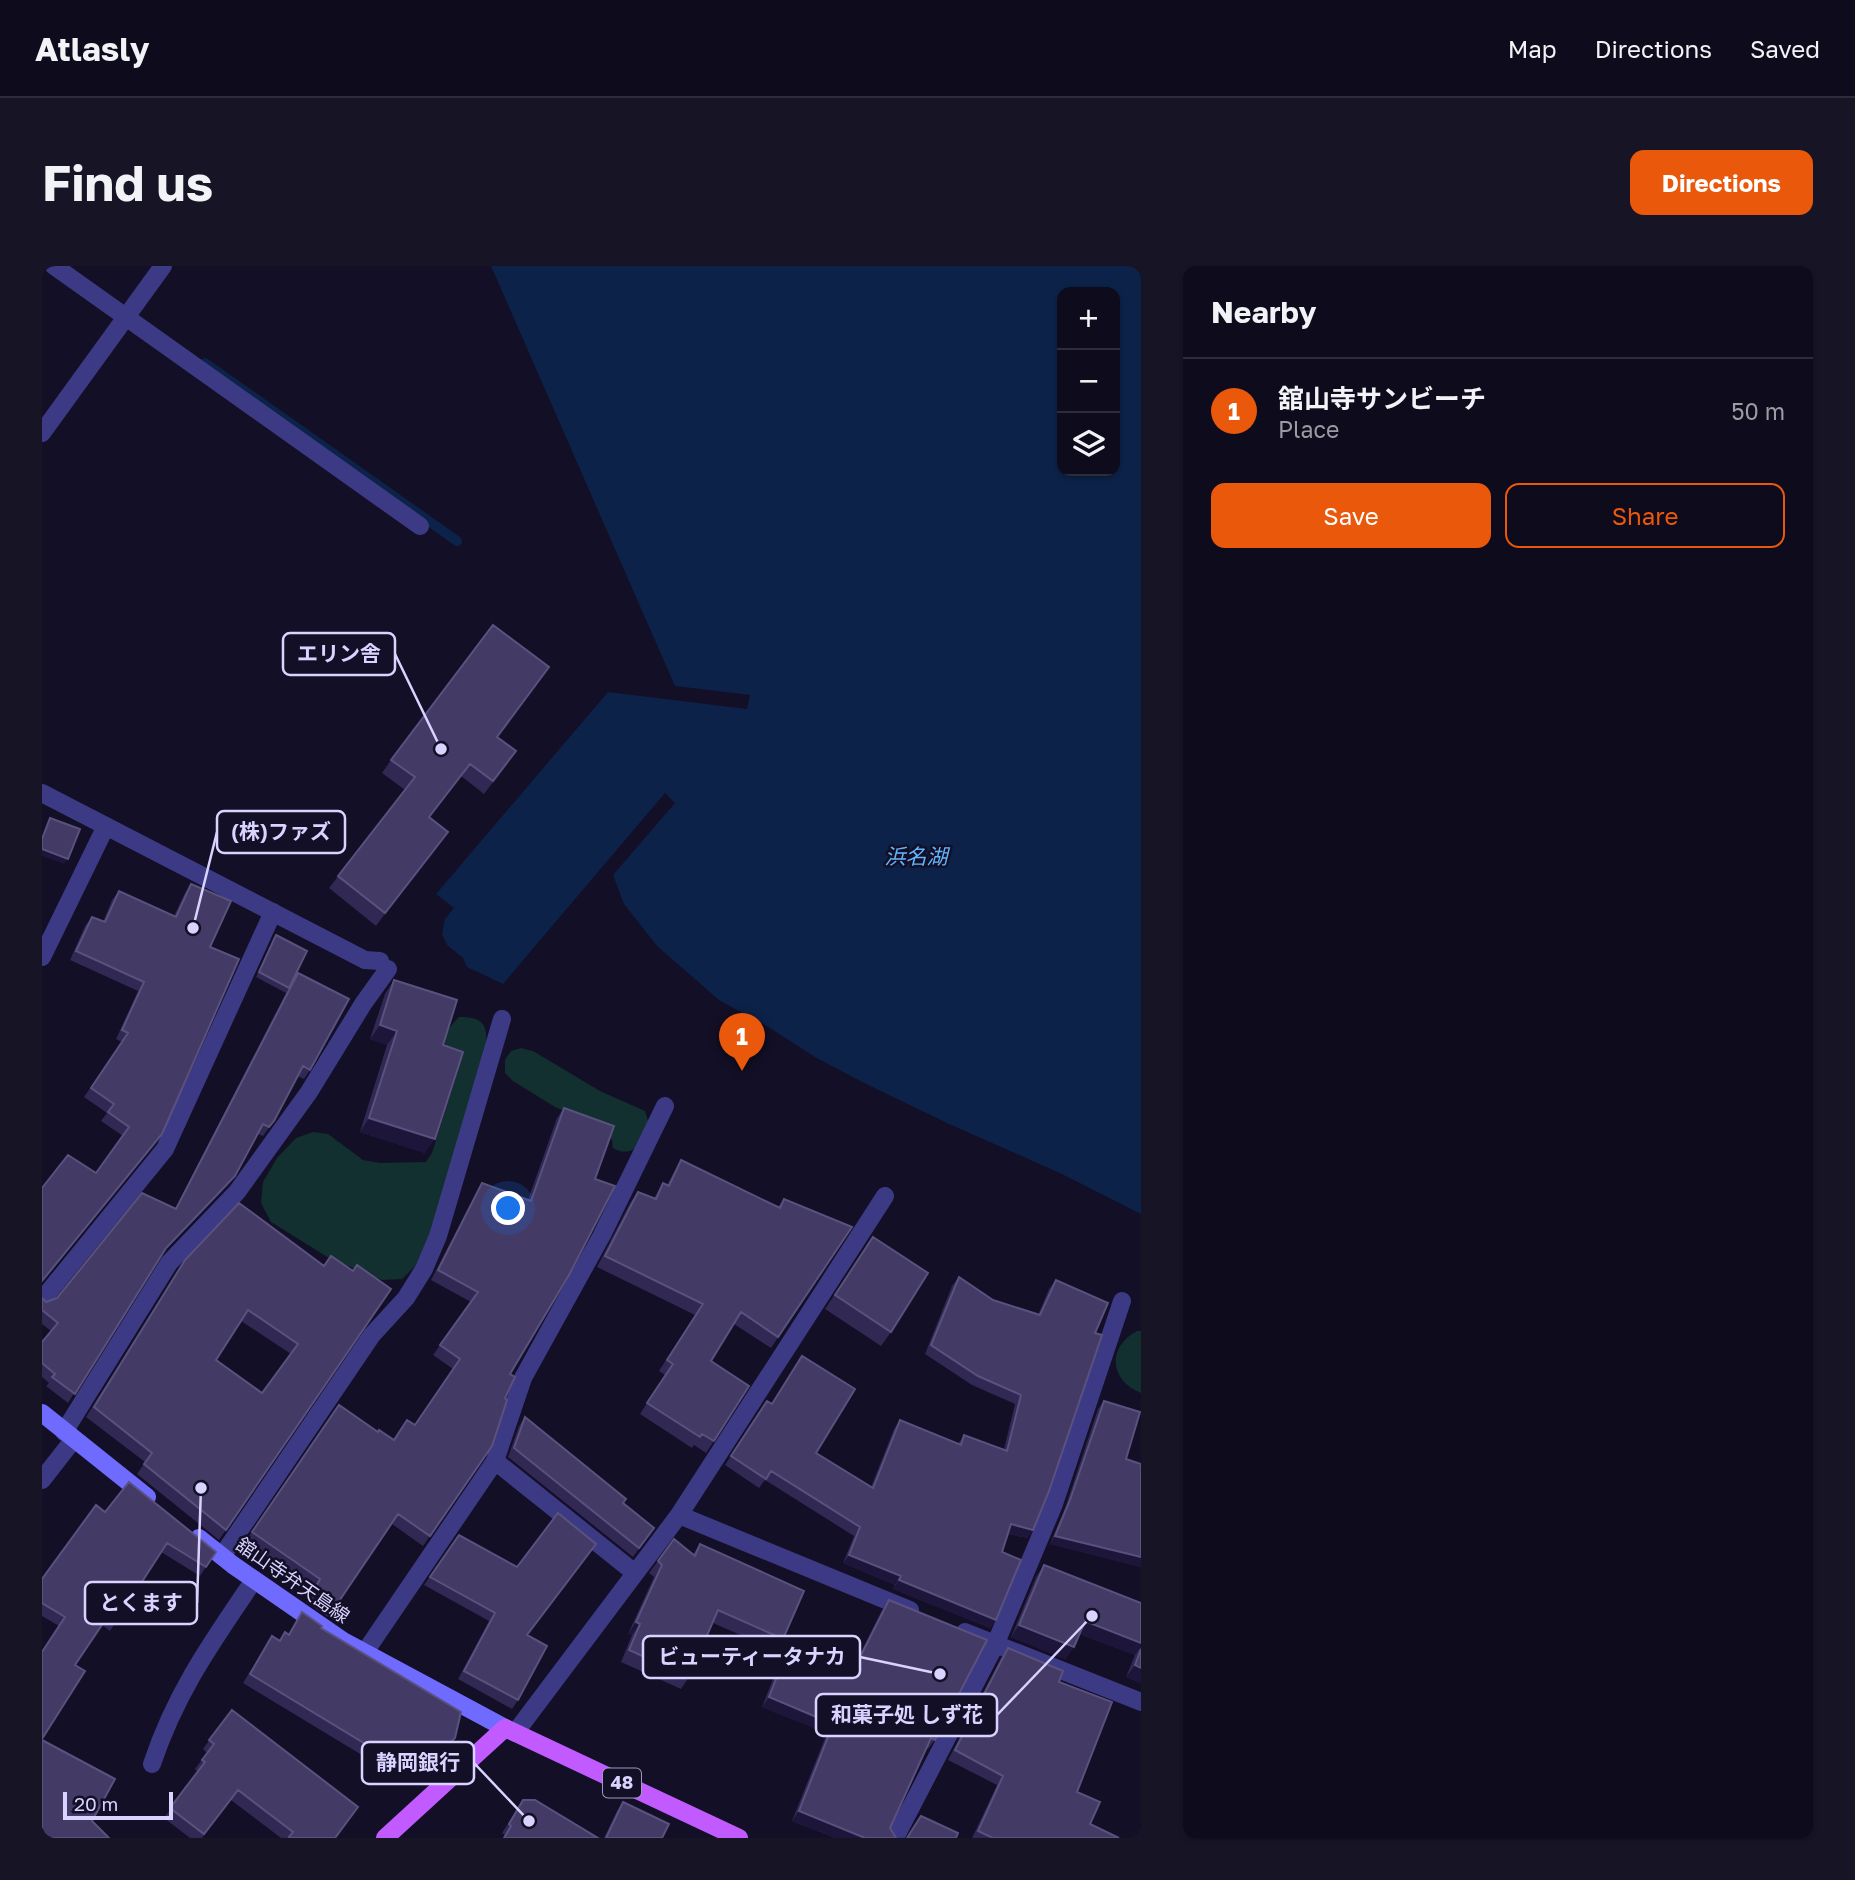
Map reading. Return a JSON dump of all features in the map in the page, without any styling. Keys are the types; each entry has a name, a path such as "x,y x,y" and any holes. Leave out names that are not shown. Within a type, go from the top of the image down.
{"main road":[{"path":"42,1413 158,1506"},
{"name":"舘山寺弁天島線","path":"190,1531 254,1580 343,1641 510,1731"},
{"path":"385,1838 510,1731"},
{"name":"48","path":"510,1731 739,1838"}],"street":[{"path":"54,266 420,526"},
{"path":"42,433 163,266"},
{"path":"42,1480 169,1263 237,1192 309,1092 384,965 365,960 43,796"},
{"path":"42,957 106,827"},
{"path":"42,1300 165,1149 273,912"},
{"path":"222,1556 372,1335 406,1298 424,1269 438,1236 502,1019"},
{"path":"365,1653 495,1461 523,1378 602,1235 665,1106"},
{"path":"510,1731 679,1515 885,1196"},
{"path":"895,1838 995,1644 1054,1504 1122,1301"},
{"path":"495,1461 635,1573"},
{"path":"679,1515 1141,1702"},
{"path":"152,1764 178,1697 254,1580"}],"green space":[{"path":"459,1017 473,1018 482,1023 486,1031 486,1045 430,1234 416,1265 402,1279 382,1280 329,1258 271,1222 261,1203 263,1182 277,1158 296,1138 313,1132 328,1134 363,1160 380,1163 426,1162 432,1153 458,1071 445,1040 448,1030"},
{"path":"521,1048 533,1051 600,1091 645,1111 648,1121 637,1146 627,1152 613,1148 612,1140 599,1126 555,1107 513,1081 505,1073 505,1060 511,1051"},
{"path":"1137,1331 1141,1331 1141,1393 1123,1380 1116,1363 1120,1346"}],"water":[{"name":"浜名湖","path":"491,266 1141,266 1141,1214 1062,1174 947,1123 815,1057 719,1000 657,946 624,904 613,875 675,803 665,793 503,984 467,967 463,958 447,945 442,934 445,919 454,908 436,894 608,692 747,709 750,695 675,686"}],"building":[{"path":"493,625 549,667 497,737 516,751 493,781 470,764 429,817 448,832 385,913 338,876 415,777 391,760"},
{"path":"50,818 80,829 68,859 42,849 42,839"},
{"path":"191,884 231,901 210,947 239,959 162,1134 42,1281 42,1188 68,1155 96,1173 129,1127 108,1112 114,1104 91,1088 128,1033 122,1030 144,982 76,951 92,917 105,922 119,891 176,917"},
{"path":"276,935 307,951 289,988 259,972"},
{"path":"298,973 349,999 310,1070 303,1066 274,1121 269,1127 263,1124 235,1176 166,1248 75,1394 52,1377 55,1374 42,1363 42,1342 58,1323 42,1310 42,1298 46,1302 57,1298 142,1193 176,1209"},
{"path":"394,980 457,1000 443,1045 463,1052 435,1139 369,1118 397,1031 380,1025"},
{"path":"564,1108 614,1126 595,1179 615,1186 569,1275 510,1374 515,1377 505,1398 507,1400 492,1446 430,1536 398,1514 335,1607 313,1592 320,1579 252,1532 339,1405 394,1440 407,1420 415,1425 460,1359 440,1345 478,1292 438,1270 482,1183 531,1201"},
{"path":"681,1160 780,1208 784,1199 852,1227 778,1337 741,1312 711,1361 749,1386 714,1441 702,1434 700,1437 647,1403 673,1364 667,1360 703,1304 605,1256 638,1192 656,1199 663,1183 669,1186"},
{"path":"239,1203 324,1266 331,1256 353,1271 357,1265 391,1289 226,1530 144,1464 152,1453 94,1407 185,1260","holes":["248,1310 298,1344 262,1393 216,1360"]},
{"path":"873,1237 928,1273 891,1332 835,1295"},
{"path":"959,1277 993,1300 1040,1315 1056,1280 1108,1303 1095,1333 1102,1335 1033,1530 1011,1524 1002,1552 1021,1560 996,1620 899,1580 901,1576 849,1555 860,1527 771,1471 766,1479 731,1456 767,1401 772,1404 802,1356 855,1389 816,1453 873,1488 900,1420 961,1445 964,1435 1007,1451 1021,1395 978,1376 931,1345"},
{"path":"1104,1401 1140,1412 1126,1459 1141,1464 1141,1557 1055,1536"},
{"path":"525,1417 626,1499 623,1503 654,1528 639,1548 514,1448"},
{"path":"129,1482 216,1552 206,1567 167,1543 116,1622 108,1616 75,1665 85,1671 42,1739 42,1652 65,1617 42,1603 42,1579 96,1505 105,1512"},
{"path":"558,1513 596,1544 527,1635 547,1646 518,1700 464,1671 495,1613 430,1577 459,1535 517,1567"},
{"path":"674,1539 695,1556 700,1544 804,1591 783,1639 718,1610 689,1677 629,1650 640,1624 636,1622 662,1565 658,1561"},
{"path":"1044,1565 1141,1603 1141,1643 1085,1621 1074,1647 1019,1625"},
{"path":"889,1600 987,1640 935,1740 931,1738 890,1828 896,1838 865,1838 799,1811 833,1724 769,1697 791,1641 855,1667"},
{"path":"302,1612 322,1626 321,1628 461,1712 455,1738 421,1770 390,1751 387,1757 250,1674 272,1636 280,1641 285,1632 289,1635"},
{"path":"1008,1648 1063,1671 1059,1682 1112,1702 1077,1792 1100,1802 1090,1824 1119,1838 993,1838 978,1831 1003,1776 955,1750"},
{"path":"1141,1649 1141,1668 1135,1665"},
{"path":"232,1710 358,1807 335,1838 290,1838 293,1832 238,1790 204,1834 170,1808 205,1762 202,1760 214,1744 209,1740"},
{"path":"42,1740 115,1779 92,1821 109,1838 42,1838"},
{"path":"523,1800 535,1800 598,1838 504,1838"},
{"path":"623,1802 669,1824 662,1838 606,1838"},
{"path":"921,1816 958,1833 956,1838 907,1838"}],"waterway":[{"path":"205,363 457,541"}],"place":[{"name":"エリン舎","path":"441,749"},
{"name":"(株)ファズ","path":"193,928"},
{"name":"舘山寺サンビーチ","path":"742,1071"},
{"name":"とくます","path":"201,1488"},
{"name":"和菓子処 しず花","path":"1092,1616"},
{"name":"ビューティータナカ","path":"940,1674"},
{"name":"静岡銀行","path":"529,1821"}]}
